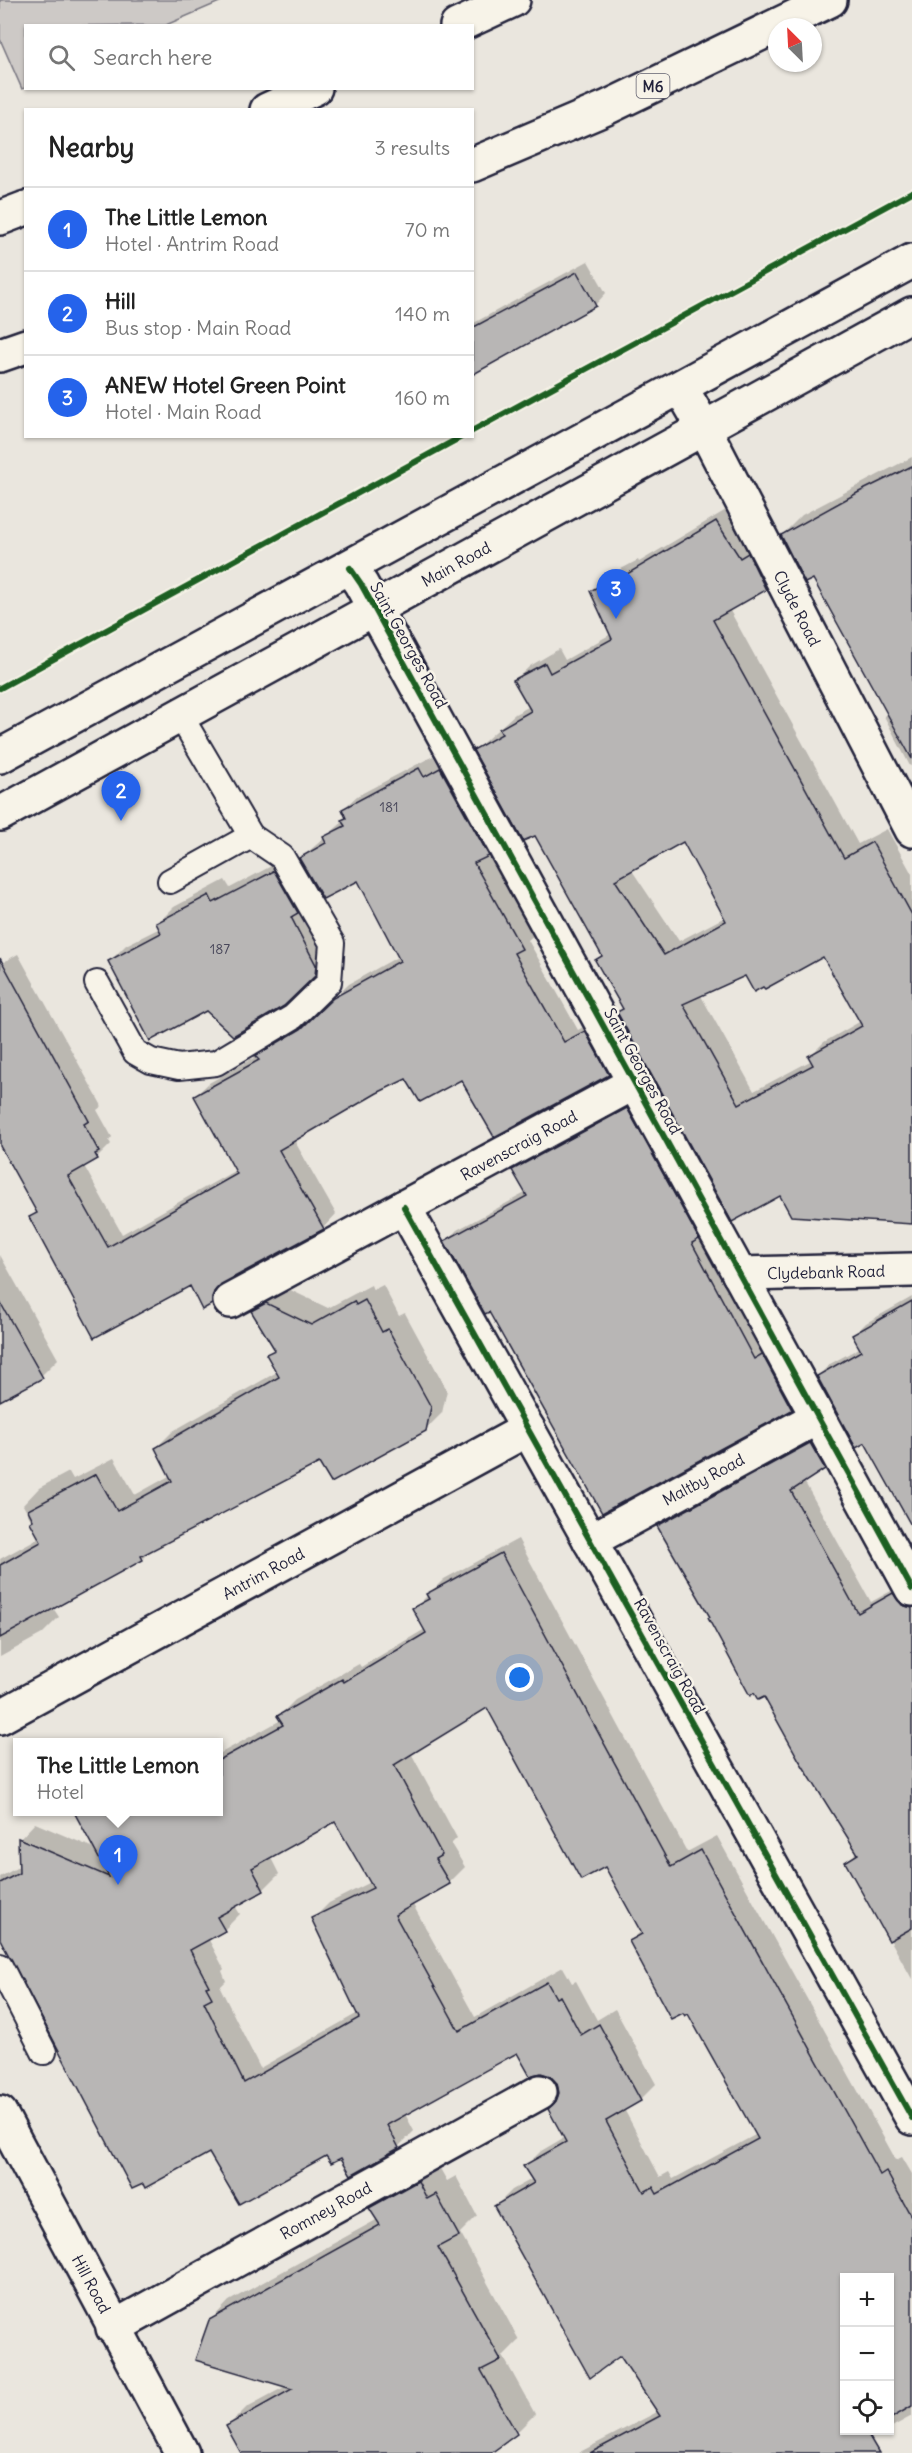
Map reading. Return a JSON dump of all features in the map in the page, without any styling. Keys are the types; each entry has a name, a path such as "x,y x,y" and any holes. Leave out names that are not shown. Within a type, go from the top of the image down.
{"street":[{"path":"461,24 513,0"},
{"name":"M6","path":"474,164 606,108 830,0"},
{"path":"271,108 311,90"},
{"path":"0,218 24,209"},
{"path":"0,756 912,261"},
{"name":"Main Road","path":"0,814 912,314"},
{"path":"0,355 24,347"},
{"name":"Clyde Road","path":"681,387 912,830"},
{"name":"Saint Georges Road","path":"350,568 912,1589"},
{"name":"Ravenscraig Road","path":"230,1301 634,1083"},
{"name":"Ravenscraig Road","path":"405,1207 912,2118"},
{"name":"Clydebank Road","path":"739,1274 912,1270"},
{"name":"Maltby Road","path":"590,1541 818,1417"},
{"name":"Antrim Road","path":"0,1717 528,1430"},
{"name":"Romney Road","path":"113,2328 540,2092"},
{"name":"Hill Road","path":"0,2113 113,2328 182,2453"}],"lane":[{"path":"97,983 135,1052 151,1061 179,1067 216,1063 293,1017 329,982 332,943 282,857 251,836 180,715"},
{"path":"170,881 251,836"},
{"path":"0,1966 44,2052"}],"shaded area":[{"path":"0,0 224,0 168,24 24,24 24,88 22,89 0,39"}],"building":[{"path":"577,272 596,306 474,374 474,327"},
{"path":"912,466 912,759 813,579 805,583 781,535"},
{"path":"716,521 740,558 748,553 766,590 713,620 844,858 872,842 912,915 912,1224 791,1216 780,1196 732,1222 617,1012 623,1009 595,960 602,956 535,836 523,841 473,750 502,734 499,729 531,711 513,680 545,663 550,673 612,639 590,591 623,573 624,576","holes":["683,842 726,921 664,955 615,880","823,957 862,1026 808,1056 813,1065 739,1104 683,1004 745,976 754,992 763,987 765,989"]},
{"path":"419,768 424,777 440,768 489,856 474,863 522,949 514,953 564,1042 585,1031 609,1075 494,1137 461,1080 420,1102 406,1079 377,1093 279,1150 324,1229 221,1284 214,1292 212,1304 202,1310 190,1286 94,1338 29,1217 37,1213 0,1146 0,958 89,1121 84,1124 99,1152 95,1154 98,1159 68,1176 108,1247 237,1174 194,1096 259,1060 255,1056 301,1029 333,998 400,961 358,881 323,899 299,858 326,843 323,837 345,826 341,820 346,818 342,809"},
{"path":"274,871 298,913 291,917 316,965 315,976 284,1006 233,1036 206,1011 150,1041 108,961 161,933 156,923 209,895 213,903"},
{"path":"627,1108 699,1239 692,1243 754,1359 762,1354 792,1410 602,1513 489,1312 485,1314 444,1241 527,1196 512,1170"},
{"path":"365,1300 382,1332 388,1329 431,1407 426,1431 331,1483 319,1463 141,1556 143,1560 0,1638 0,1565 41,1542 30,1522 33,1520 28,1510 96,1474 117,1511 172,1481 155,1448 279,1377 266,1354 275,1350 251,1311 266,1303 311,1325 354,1301 356,1305"},
{"path":"912,1301 912,1527 865,1443 856,1448 817,1376 861,1351 852,1335"},
{"path":"0,1302 43,1378 0,1401"},
{"path":"810,1443 825,1469 791,1491 858,1613 893,1593 902,1605 912,1608 912,1928 889,1941 845,1862 858,1854 799,1760 764,1697 758,1700 754,1693 750,1696 708,1618 710,1617 657,1526"},
{"path":"501,1553 671,1867 701,1850 880,2175 886,2171 912,2218 912,2406 894,2417 894,2273 840,2273 840,2435 868,2435 879,2453 590,2453 660,2416 620,2356 590,2378 494,2206 534,2183 523,2166 566,2142 548,2109 556,2101 559,2093 557,2083 550,2076 541,2073 530,2076 517,2053 387,2125 399,2148 351,2175 341,2158 331,2163 326,2156 239,2204 209,2153 145,2188 143,2184 132,2189 0,1939 0,1883 19,1873 18,1838 109,1877 76,1816 223,1816 223,1758 283,1725 277,1716 342,1679 344,1682 426,1633 412,1608 429,1599 426,1594","holes":["487,1708 581,1880 605,1867 642,1934 629,1941 671,2019 683,2013 685,2016 688,2014 758,2139 657,2194 653,2187 644,2192 606,2121 641,2101 599,2024 581,2035 560,1996 556,1998 547,1982 459,2031 395,1915 450,1884 435,1859 442,1855 394,1765","335,1822 373,1888 311,1918 359,2018 244,2083 204,2002 212,1998 206,1987 209,1986 190,1950 225,1931 217,1917 264,1891 252,1868"]},
{"path":"418,2181 427,2199 436,2194 459,2236 438,2247 501,2360 481,2370 517,2434 491,2453 241,2453 226,2426 292,2389 195,2360 209,2320 380,2225 369,2208"}],"cycle path":[{"path":"474,430 912,192"},
{"path":"0,688 459,438"},
{"path":"350,568 361,584 912,1589"},
{"path":"404,1207 912,2118"}],"place":[{"name":"ANEW Hotel Green Point","path":"616,619"},
{"name":"Hill","path":"121,821"},
{"name":"The Little Lemon","path":"118,1885"}]}
